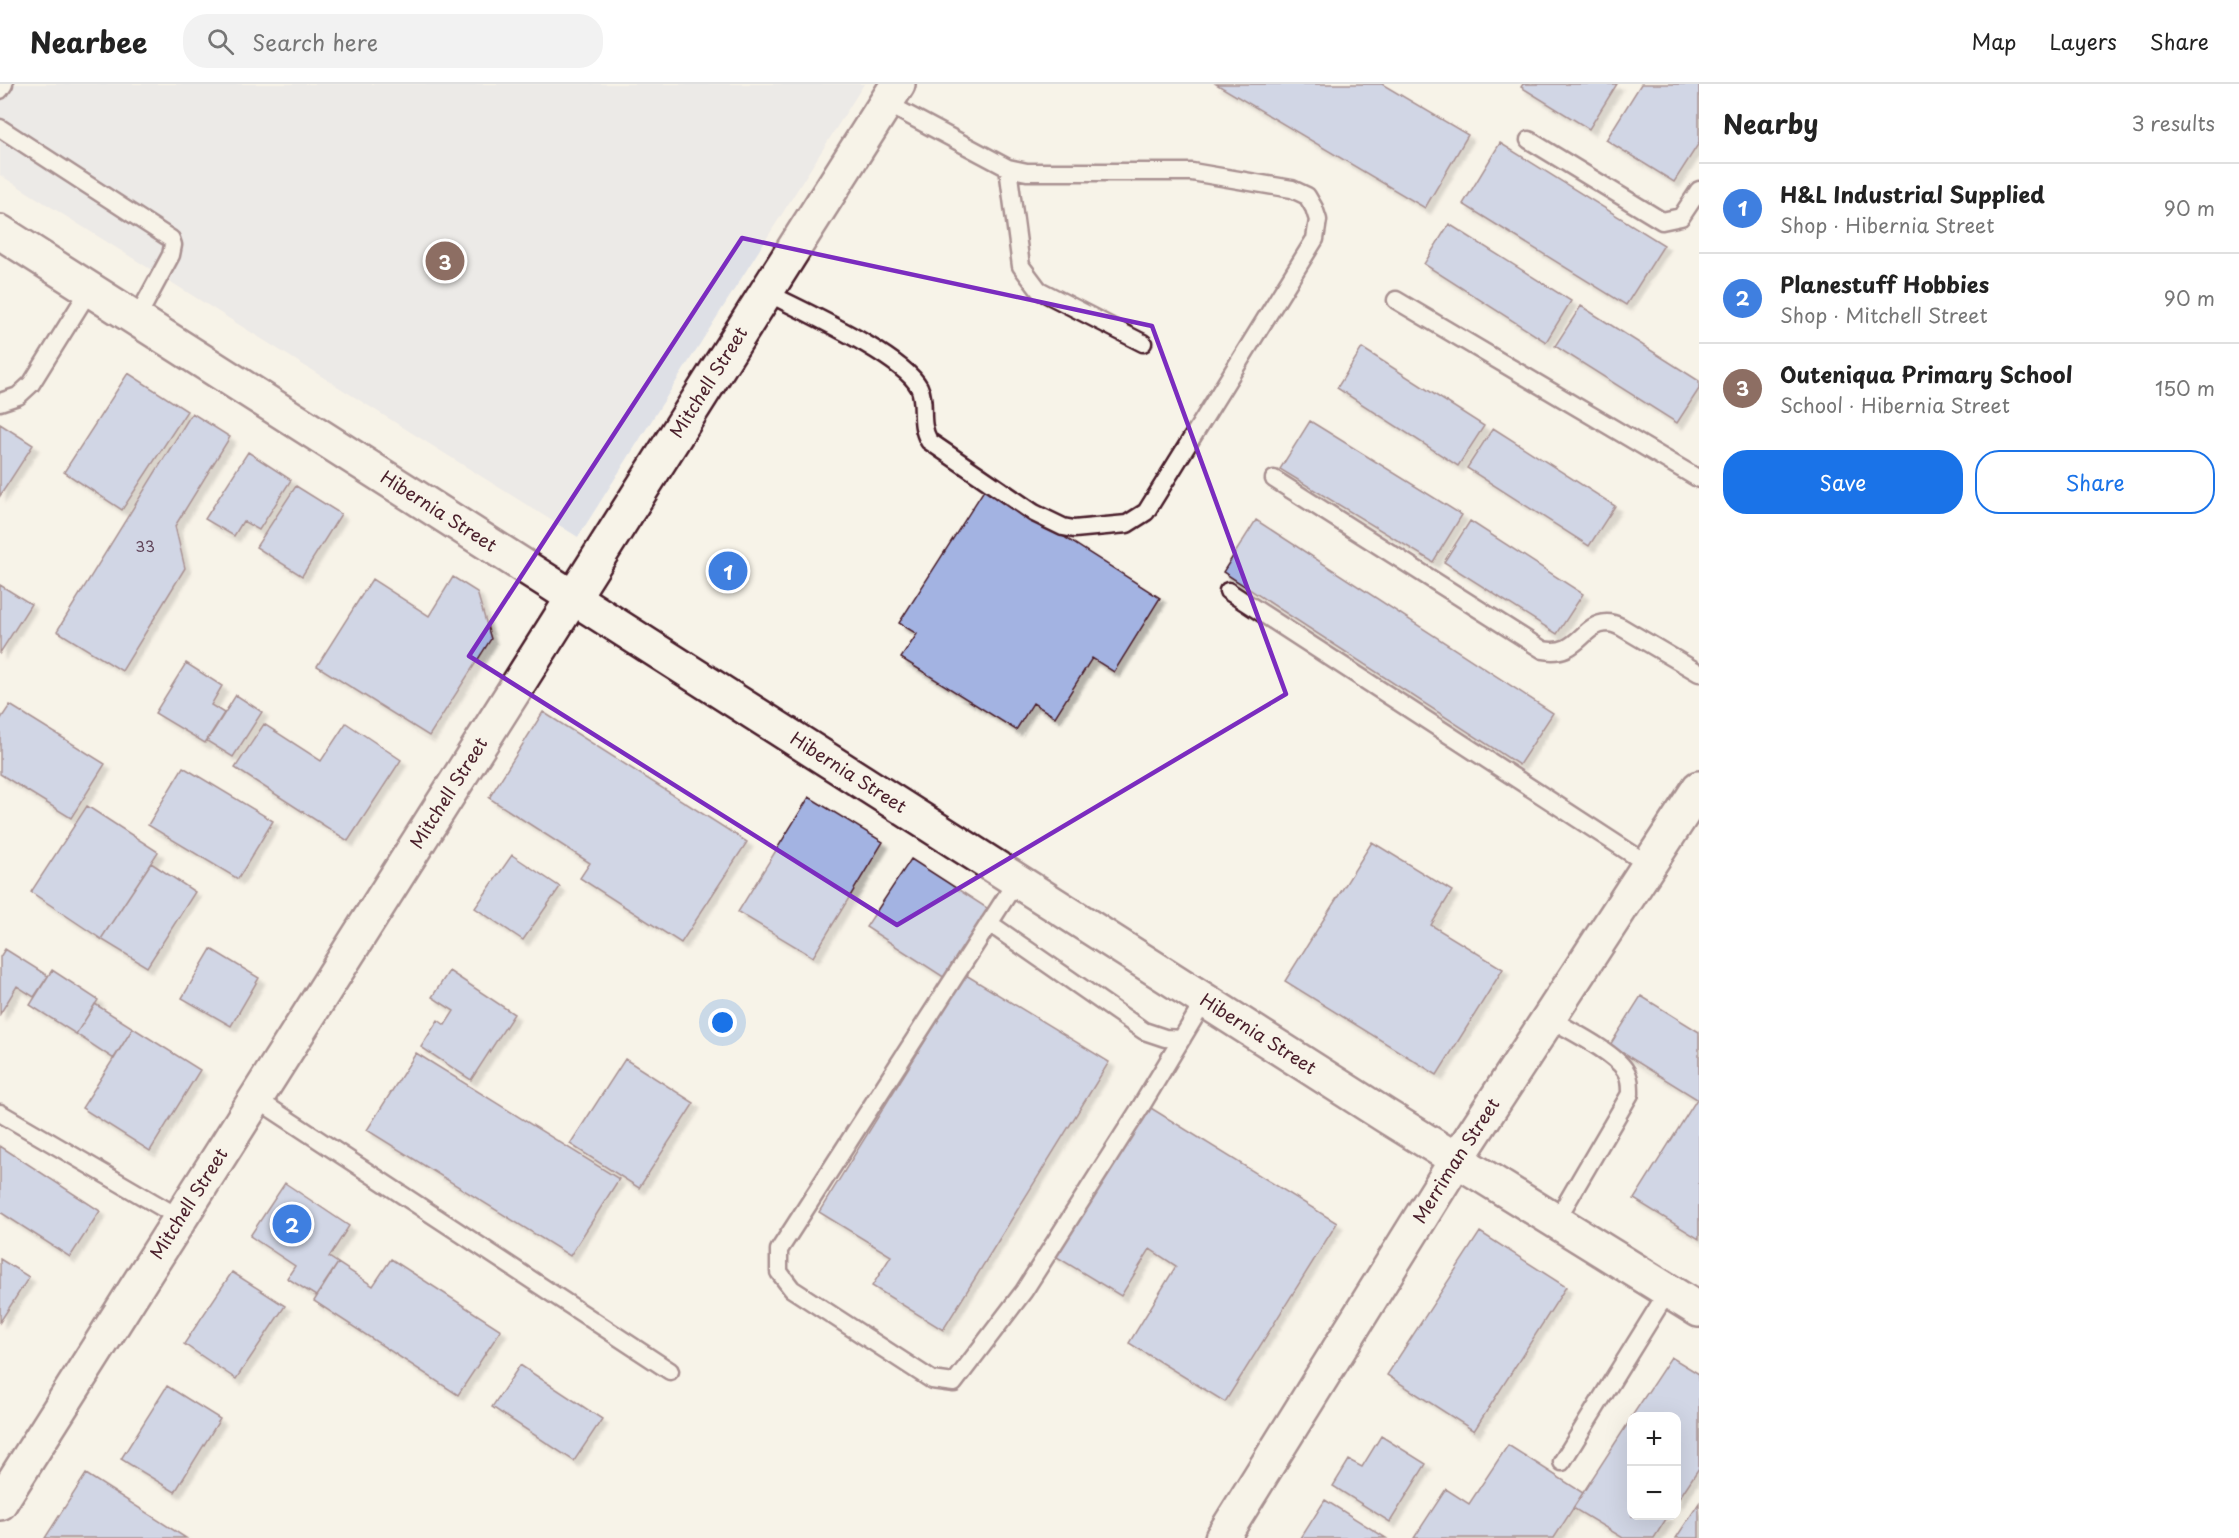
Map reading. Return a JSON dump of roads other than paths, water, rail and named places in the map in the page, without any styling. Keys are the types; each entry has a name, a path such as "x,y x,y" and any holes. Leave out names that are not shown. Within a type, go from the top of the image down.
{"street":[{"name":"Mitchell Street","path":"0,1503 892,94"},
{"name":"Hibernia Street","path":"0,232 1386,1116 1699,1310"},
{"name":"Merriman Street","path":"1222,1538 1457,1159 1699,788"}],"lane":[{"path":"0,90 4,84"},
{"path":"766,292 878,351 897,364 919,388 922,428 929,441 1034,513 1063,527 1074,529 1127,524 1146,512 1315,239 1318,220 1314,208 1307,196 1292,189 1192,172 1027,172 1008,168 892,94"},
{"path":"0,128 171,239 173,245 171,255 137,318"},
{"path":"1529,140 1662,222 1681,217 1699,190"},
{"path":"1008,168 1021,266 1027,277 1040,290 1143,343"},
{"path":"0,402 18,396 30,384 90,288"},
{"path":"1395,300 1697,472"},
{"path":"1274,478 1543,650 1555,652 1569,648 1595,626 1608,622 1621,627 1699,673"},
{"path":"1228,591 1649,865"},
{"path":"1017,880 779,1250 779,1272 792,1289 932,1380 954,1383 1024,1291 1205,1000"},
{"path":"989,923 1144,1031 1165,1038 1182,1039"},
{"path":"1550,1018 1615,1059 1626,1071 1630,1082 1630,1094 1556,1221"},
{"path":"255,1098 670,1371"},
{"path":"0,1113 180,1218"},
{"path":"1562,1462 1668,1291"}],"place":[{"name":"Outeniqua Primary School","path":"445,261"},
{"name":"H&L Industrial Supplied","path":"728,571"},
{"name":"Planestuff Hobbies","path":"292,1224"}]}
